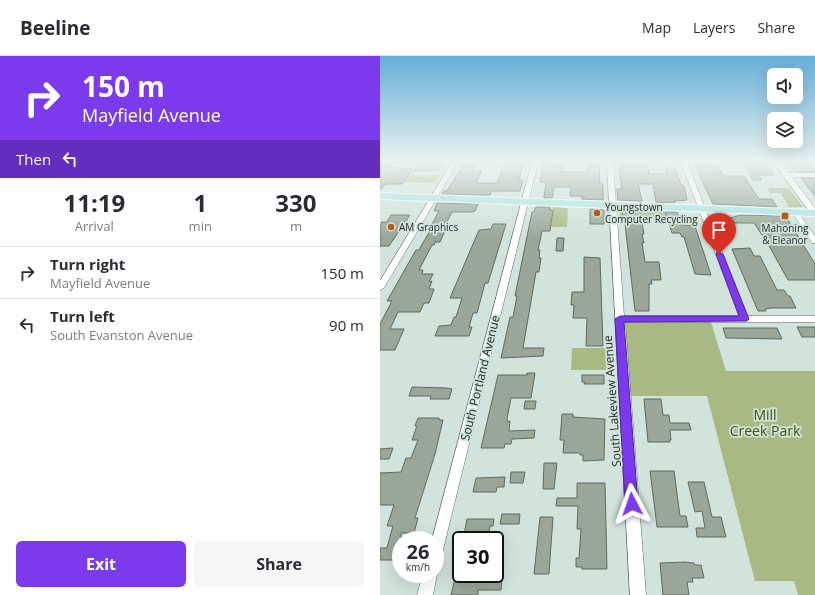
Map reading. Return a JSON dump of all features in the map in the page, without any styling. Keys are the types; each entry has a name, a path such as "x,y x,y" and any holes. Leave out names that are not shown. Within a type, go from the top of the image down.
{"main road":[{"path":"380,196 815,213"}],"street":[{"path":"380,288 440,187"},
{"name":"South Portland Avenue","path":"441,531 529,187"},
{"name":"South Lakeview Avenue","path":"611,187 638,595"},
{"path":"694,187 744,319"},
{"path":"795,187 815,213"},
{"path":"795,212 815,241"},
{"path":"620,319 815,319"},
{"path":"425,595 428,583"}],"green space":[{"path":"767,188 789,188 803,207 789,207 781,193 770,193"},
{"path":"553,207 568,208 567,227 551,227"},
{"path":"619,210 665,212 667,219 641,219 623,214 624,223 620,224"},
{"name":"Mill Creek Park","path":"620,319 710,319 726,371 815,371 815,595 798,595 794,581 755,581 707,396 625,396"},
{"path":"572,348 611,348 612,370 571,370"}],"building":[{"path":"449,187 521,187 520,191 491,191 490,195 442,194 444,191 447,191"},
{"path":"545,187 554,187 552,198 544,198"},
{"path":"571,187 603,187 603,200 582,199 582,196 570,196"},
{"path":"622,187 639,187 642,201 618,200 617,189 622,189"},
{"path":"654,187 684,187 687,200 674,201 675,203 656,202"},
{"path":"705,187 751,187 759,199 772,199 777,207 713,204"},
{"path":"808,187 815,187 815,196"},
{"path":"437,203 478,204 475,211 472,212 452,212 445,226 447,226 440,242 435,242 434,245 432,245 419,270 423,270 422,274 433,274 429,282 432,281 429,289 434,289 429,303 424,303 420,312 398,312 390,329 404,329 395,350 380,350 380,324 392,301 387,301 416,250 419,250 433,226 431,226 439,211 434,211"},
{"path":"536,207 550,207 550,210 553,210 550,231 542,231 538,250 540,250 539,258 541,258 539,272 536,272 523,348 544,348 543,356 501,358 510,317 513,317 517,296 515,296 532,212 534,212"},
{"name":"Youngstown Computer Recycling","path":"590,209 604,210 604,224 590,224"},
{"path":"622,210 640,211 644,234 642,234 644,243 642,243 645,262 659,262 661,280 651,280 652,284 649,284 649,311 635,311"},
{"path":"665,212 677,212 681,225 695,226 711,275 695,274 684,237 682,237 680,233 672,233"},
{"path":"391,215 410,215 389,246 380,246 380,225 382,222 387,222"},
{"path":"741,215 783,216 788,220 815,264 815,280 788,280 763,235 754,223 719,223 718,221"},
{"path":"493,224 506,224 488,283 485,283 477,313 473,313 469,327 472,327 469,336 435,336 439,326 451,325 454,317 456,317 462,298 450,298 479,230 491,229"},
{"path":"557,238 564,238 563,251 556,251"},
{"path":"750,248 754,256 760,256 777,290 784,290 788,296 790,296 796,308 771,308 765,309 766,311 758,311 732,249"},
{"path":"584,257 600,258 603,346 586,346 587,318 573,318 574,305 571,305 572,292 584,292"},
{"path":"797,327 815,327 815,337 802,337"},
{"path":"723,328 777,328 782,339 726,338"},
{"path":"527,373 535,373 531,398 511,398 507,419 508,422 510,421 509,431 535,430 534,438 512,439 511,444 505,444 504,448 481,448 498,375 527,375"},
{"path":"582,375 604,375 604,384 584,384 585,382 582,382"},
{"path":"412,387 452,389 449,399 430,399 431,396 409,396"},
{"path":"644,399 661,399 663,415 669,415 670,423 689,423 691,430 670,430 670,442 648,442"},
{"path":"525,401 536,401 535,409 524,409"},
{"path":"562,414 573,414 573,417 605,419 604,460 583,461 583,455 580,455 580,453 563,453 564,440 560,440"},
{"path":"418,418 439,418 439,420 443,420 435,454 415,518 418,518 415,531 392,531 392,560 380,560 380,548 387,548 393,526 387,526 394,505 380,505 380,473 401,472 406,458 411,458 418,440 412,440 417,426 415,426"},
{"path":"393,448 389,459 380,459 380,449"},
{"path":"544,463 557,463 554,489 543,489"},
{"path":"650,471 674,471 680,516 686,516 688,527 657,527"},
{"path":"511,472 525,472 523,483 510,483"},
{"path":"505,477 504,487 497,487 496,492 473,492 476,478"},
{"path":"688,482 704,482 712,517 721,517 726,537 697,537 696,528 705,528 702,511 695,512"},
{"path":"577,483 605,483 607,569 582,569 582,567 576,567 576,558 579,558 581,529 577,529 578,506 556,506 557,498 577,498"},
{"path":"502,514 520,514 519,524 500,524"},
{"path":"540,517 553,517 549,574 534,574"},
{"path":"467,519 494,519 493,526 490,526 489,531 465,531"},
{"path":"685,562 701,565 704,578 692,578 693,582 687,582 689,595 663,595 660,563"},
{"path":"454,583 502,583 501,590 478,590 478,595 451,595"}],"place":[{"name":"Youngstown Computer Recycling","path":"597,213"},
{"name":"Mahoning & Eleanor","path":"785,216"},
{"name":"AM Graphics","path":"391,227"}],"route":[{"path":"632,504 620,319 744,319 719,254"}]}
